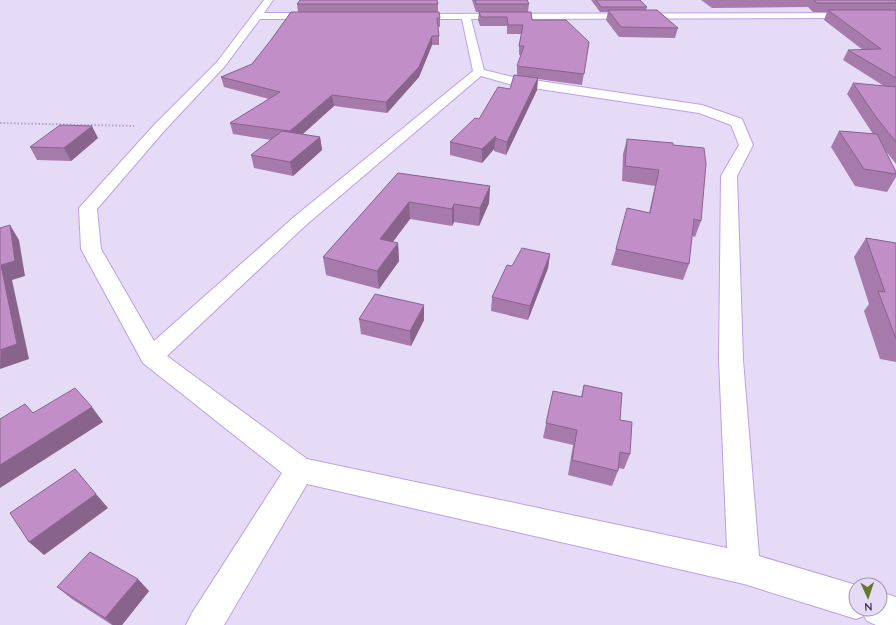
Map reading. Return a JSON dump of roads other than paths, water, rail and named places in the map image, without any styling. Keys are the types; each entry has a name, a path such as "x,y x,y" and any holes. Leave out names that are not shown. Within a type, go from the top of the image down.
{"street":[{"path":"327,16 264,8 221,64 160,127 88,208 91,249 151,357 300,470 744,568 848,600"},
{"path":"397,16 868,15"},
{"path":"466,16 479,72"},
{"path":"151,357 300,221 479,72"},
{"path":"479,72 513,81 702,109 737,122 746,145 729,176 731,360 744,568"},
{"path":"204,625 300,470"}]}
